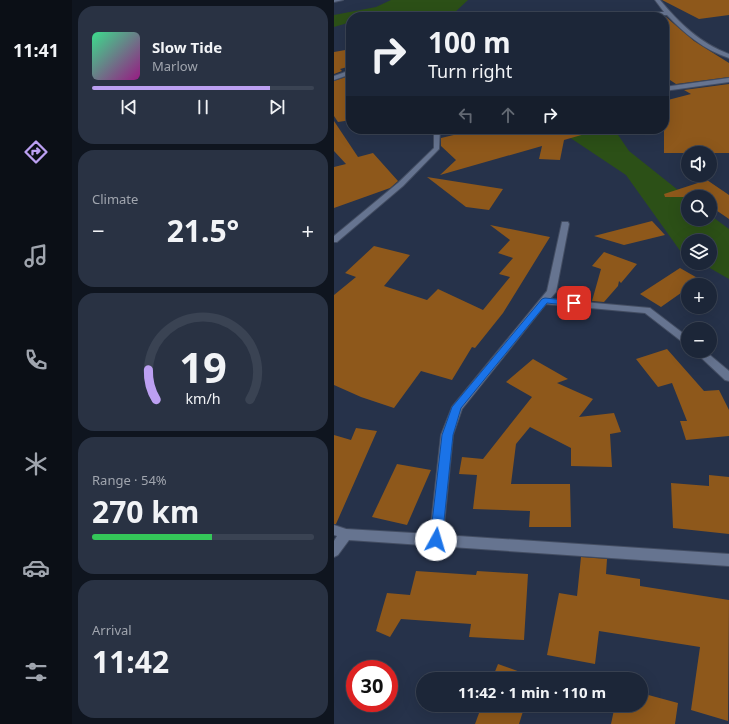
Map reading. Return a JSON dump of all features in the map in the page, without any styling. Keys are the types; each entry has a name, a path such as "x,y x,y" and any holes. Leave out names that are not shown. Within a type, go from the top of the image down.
{"street":[{"path":"334,1 341,0"},
{"path":"656,0 666,12"},
{"path":"669,15 691,35 720,53 729,56"},
{"path":"334,78 346,74"},
{"path":"669,88 729,80"},
{"path":"334,240 393,193 434,152 437,148 437,134"},
{"path":"436,540 448,435 457,407 551,292 565,224"},
{"path":"545,301 647,310 681,337"},
{"path":"707,358 729,377"},
{"path":"334,551 340,532 729,560"}],"green space":[{"path":"391,0 468,0 455,12 350,12 376,7"},
{"path":"346,13 346,23 334,27 334,15"},
{"path":"564,134 617,134 629,151 681,192 681,226 717,226 717,220 729,229 729,279 713,270 717,270 717,234 681,234 681,252 626,175"}],"building":[{"path":"662,0 729,0 729,15 699,19"},
{"path":"669,20 694,41 729,63 729,77 676,84 669,79"},
{"path":"346,50 346,67 340,69 342,71 334,74 334,52"},
{"path":"346,77 346,121 338,122 334,116 334,81"},
{"path":"729,84 729,153 717,153 717,146 681,146 681,153 664,153 664,134 669,134 669,100 691,94 684,90"},
{"path":"334,121 358,157 373,153 398,181 390,188 334,208 334,167 346,164 334,151"},
{"path":"458,134 585,134 564,140 560,160 539,159 542,146 440,175 456,160 441,146 441,138"},
{"path":"427,177 503,189 489,210 466,207"},
{"path":"701,182 710,182 729,195 729,219 717,211 717,190 681,190 681,197 665,197 664,194"},
{"path":"652,221 665,235 624,245 594,236"},
{"path":"490,225 550,237 503,313 475,348 472,347 452,380 421,371 394,408 361,397 334,385 334,295 356,277 345,273 374,246 410,255 384,286 427,300 438,289 483,310 510,277 499,274 513,258 498,253 510,240"},
{"path":"604,252 637,264 621,283 619,281 618,286 604,302 592,301 601,269 592,266"},
{"path":"680,268 681,270 698,278 681,278 681,293 661,307 640,294"},
{"path":"667,349 704,391 719,390 729,410 729,436 686,440 680,421 687,421 672,383 658,387 636,359"},
{"path":"533,359 568,379 557,383 593,399 579,417 614,413 621,432 610,434 612,467 571,466 571,448 530,427 516,444 511,484 570,484 571,527 529,527 530,511 473,509 477,475 459,474 462,457 483,459 532,397 506,382"},
{"path":"356,428 377,431 336,524 334,524 334,435 351,440"},
{"path":"397,464 431,470 407,525 372,517"},
{"path":"709,475 729,477 729,534 673,528 671,483 709,486"},
{"path":"581,557 607,559 606,574 640,579 640,586 729,600 728,721 691,710 700,647 599,631 595,664 547,655 559,593 577,596"},
{"path":"416,571 476,575 477,571 528,574 524,640 469,637 471,624 401,619 390,637 376,631 387,593 410,595"},
{"path":"498,664 520,672 495,672"},
{"path":"648,695 678,703 675,724 611,724 614,712 648,712"},
{"path":"479,712 523,712 519,724 475,724"}],"route":[{"path":"436,540 448,435 457,407 545,301 574,303"}]}
